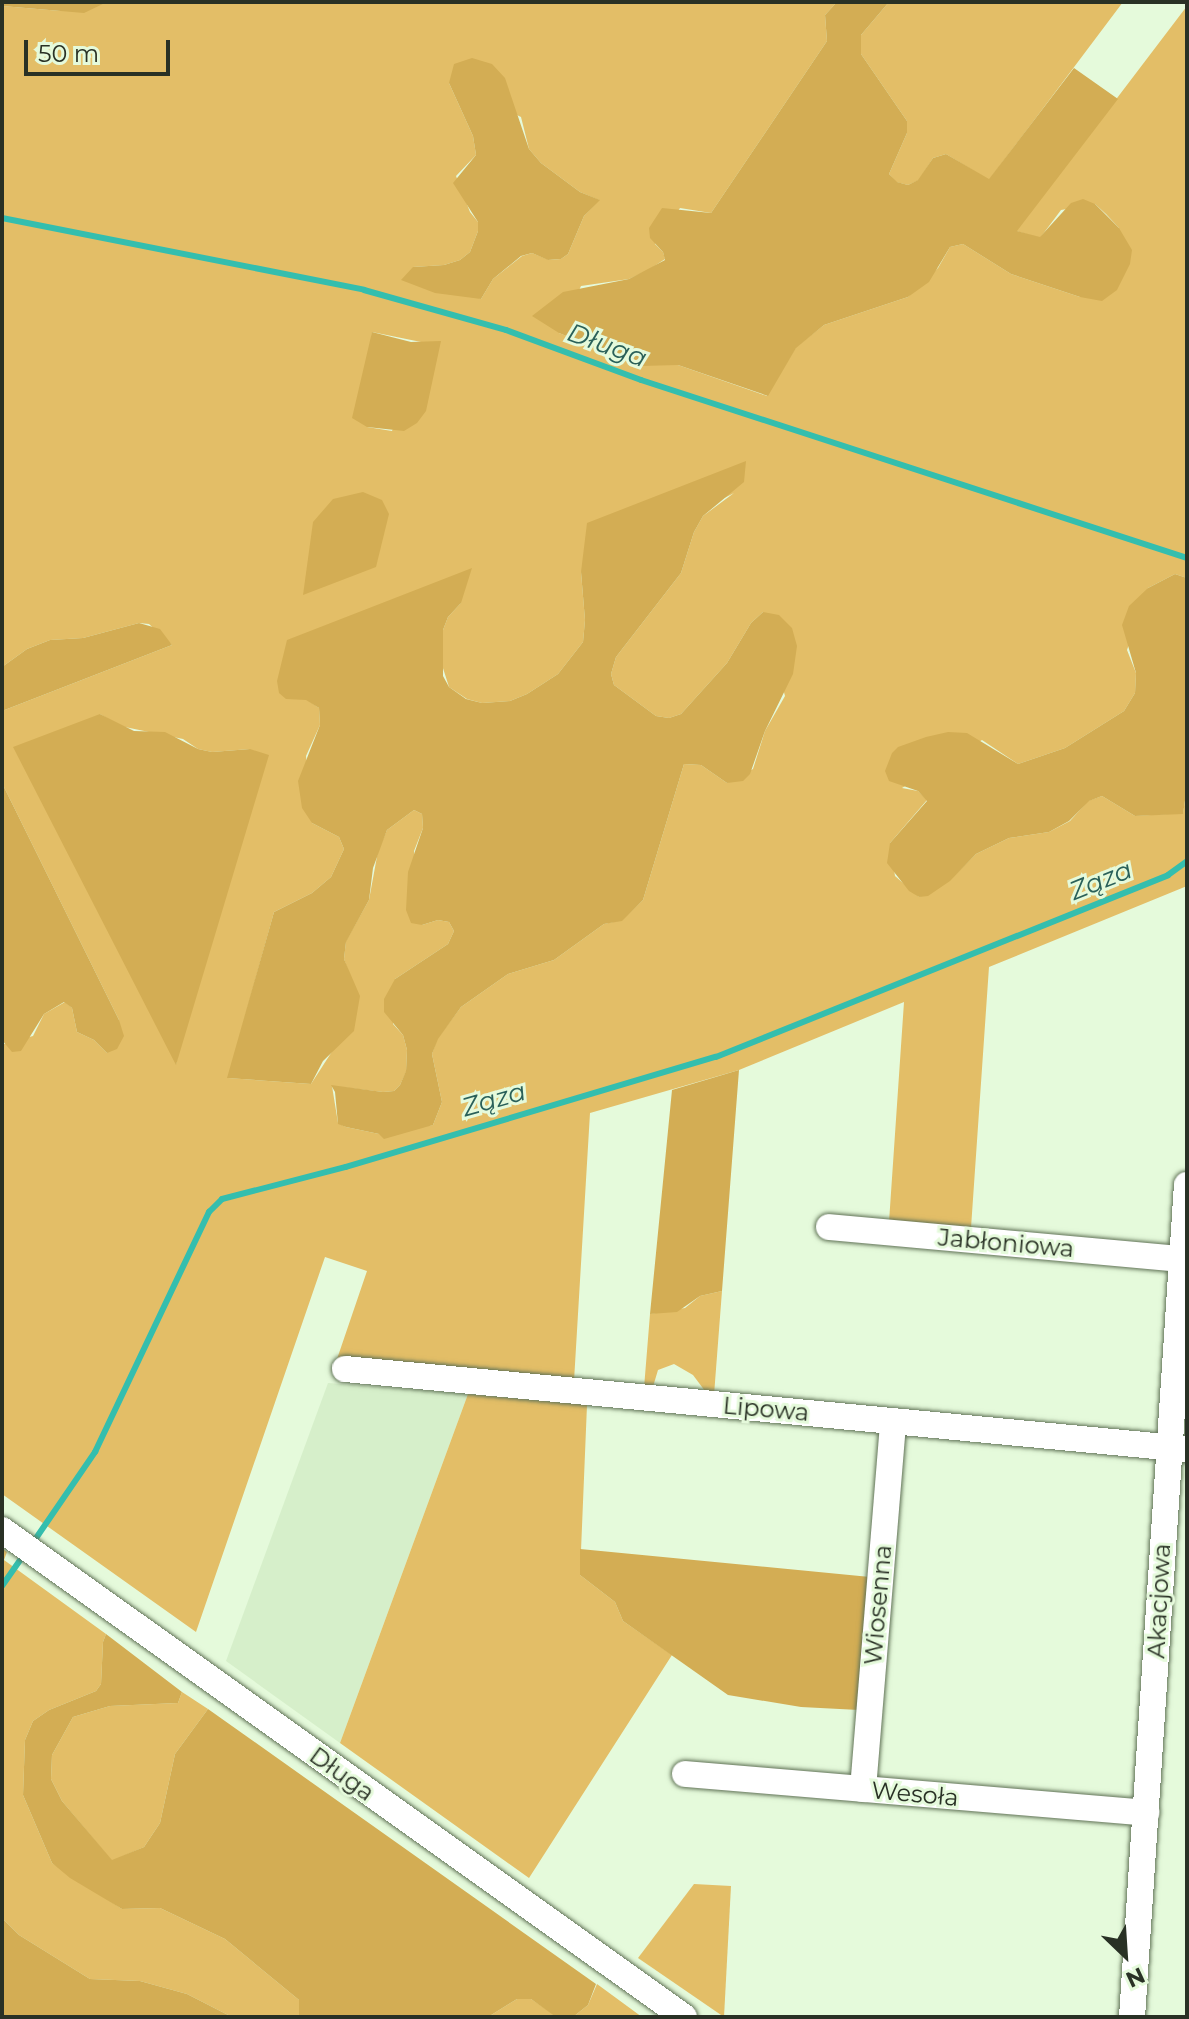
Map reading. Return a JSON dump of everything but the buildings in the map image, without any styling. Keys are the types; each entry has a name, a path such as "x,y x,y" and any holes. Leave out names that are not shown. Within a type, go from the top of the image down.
{"street":[{"name":"Akacjowa","path":"1132,2017 1177,1448 1187,1185"},
{"name":"Jabłoniowa","path":"829,1227 1183,1259"},
{"name":"Lipowa","path":"345,1369 1177,1448"},
{"name":"Wiosenna","path":"863,1789 893,1421"},
{"name":"Długa","path":"7,1534 684,2017"},
{"name":"Wesoła","path":"685,1774 1146,1813"}],"shaded area":[{"path":"2,2 107,2 84,13 2,6"},
{"path":"107,2 837,2 825,15 827,41 711,213 680,208 655,244 665,259 629,279 581,286 559,333 641,365 678,365 767,396 796,347 824,325 908,297 938,268 950,247 963,244 1011,274 1080,297 1119,228 1106,214 1095,204 1061,210 1040,238 1016,231 1187,6 1187,578 1175,574 1148,588 1127,650 1136,673 1135,693 1124,711 1065,748 1018,764 982,740 902,788 918,791 927,800 890,843 895,876 919,897 950,880 976,854 1009,838 1049,832 1070,821 1088,801 1102,796 1135,816 1183,813 1187,787 1187,886 989,967 971,1228 889,1222 904,1002 739,1070 590,1113 574,1381 337,1359 367,1271 325,1257 196,1632 2,1494 2,1040 4,1044 33,1036 44,1014 65,1002 72,1008 77,1032 94,1040 107,1053 119,1020 2,783 2,711 172,645 149,624 139,623 83,638 50,640 27,649 2,667 2,6 61,11","holes":["449,83 521,117 529,149 541,163 580,192 599,200 584,216 568,254 561,259 549,260 532,253 522,256 493,279 481,299 413,267 444,265 460,260 470,252 478,222 470,212 456,176 476,155 473,136","372,332 426,343 392,431 367,427","734,493 703,516 694,532 681,573 616,657 611,674 614,685 656,716 669,718 681,714 727,663 751,623 763,612 785,696 765,731 753,769 727,783 701,765 684,764 643,900 622,920 604,924 554,960 508,974 461,1007 437,1039 432,1054 442,1102 433,1125 379,1134 346,1127 338,1123 332,1086 383,1092 394,1091 400,1085 406,1072 407,1050 403,1035 393,1024 395,979 448,944 454,931 449,922 438,920 422,925 414,851 423,828 422,814 414,810 387,830 378,851 369,900 346,941 344,959 349,973 333,1050 311,1084 228,1078 274,912 312,893 331,877 344,849 339,837 312,823 306,756 320,725 319,708 306,699 286,699 461,603 448,617 443,630 442,665 449,687 467,699 482,703 510,701 527,694 558,674 583,642 585,620 581,572","100,714 120,726 183,739 198,749 212,752 250,749 176,1064"]},
{"path":"837,2 889,2 861,35 861,54 907,121 907,133 889,174 897,182 908,185 918,180 933,158 946,154 989,179 1074,68 1118,99 1017,231 1040,237 1071,203 1083,199 1095,204 1119,228 1132,250 1130,264 1117,290 1102,301 1080,297 1011,274 963,244 950,247 929,282 908,297 824,325 796,348 768,396 678,365 641,366 559,333 532,316 563,292 629,279 665,260 663,252 650,238 649,228 662,208 711,213 827,41 825,15"},
{"path":"889,2 1123,2 989,180 946,154 933,158 919,180 908,185 896,182 889,174 907,133 907,121 861,54 861,35"},
{"path":"472,58 492,64 505,78 529,149 541,163 580,192 600,200 584,216 568,254 561,259 548,260 532,253 521,256 493,279 481,299 435,293 401,280 413,267 444,265 460,260 470,252 478,231 478,222 453,183 476,155 473,136 449,83 454,64"},
{"path":"372,332 411,342 441,341 426,411 417,423 404,431 367,427 352,418"},
{"path":"746,461 744,482 703,516 694,532 681,573 616,657 611,674 614,685 656,716 669,718 681,714 727,663 751,623 763,612 779,615 792,628 797,646 793,674 765,731 750,774 743,781 727,783 701,765 684,764 643,900 622,921 604,924 554,960 508,974 461,1007 438,1039 432,1054 442,1102 433,1125 384,1139 379,1134 338,1124 335,1092 331,1085 383,1092 394,1091 400,1085 406,1071 407,1050 403,1035 384,1012 384,999 395,979 448,944 454,931 449,922 411,923 406,910 408,872 423,828 422,814 414,810 387,830 373,868 369,900 346,942 344,959 360,996 354,1031 323,1061 311,1084 227,1078 274,912 312,893 331,877 344,849 339,837 312,823 302,808 298,781 320,725 319,708 306,700 286,699 279,693 277,681 287,640 472,568 461,603 448,617 443,630 443,676 449,687 466,699 482,703 510,701 558,674 583,642 585,620 581,572 587,523"},
{"path":"363,492 382,500 389,514 376,567 303,595 313,522 333,499"},
{"path":"1175,574 1187,578 1187,787 1183,814 1135,816 1102,796 1089,801 1069,821 1049,832 1009,838 976,854 950,881 928,896 919,897 909,891 887,863 890,843 927,801 918,791 889,781 885,771 892,753 898,747 926,737 948,732 967,733 1018,764 1065,748 1124,711 1135,693 1136,673 1122,625 1129,606 1148,588"},
{"path":"139,623 160,629 172,645 2,711 2,667 27,649 50,640 83,638"},
{"path":"100,714 134,731 165,732 198,749 212,752 250,749 269,755 176,1065 13,747"},
{"path":"2,783 119,1020 124,1036 117,1049 107,1053 94,1040 77,1032 72,1008 64,1002 44,1014 21,1051 12,1052 2,1040"},
{"path":"739,1070 722,1291 700,1296 677,1312 650,1314 672,1090"},
{"path":"722,1291 714,1395 708,1395 693,1375 674,1364 658,1370 652,1390 644,1388 650,1314 685,1308 700,1296"},
{"path":"328,1383 468,1394 340,1743 226,1661"},
{"path":"468,1394 587,1405 580,1575 615,1602 623,1621 672,1655 529,1878 340,1743"},
{"path":"2,1548 7,1552 4,1560 106,1634 101,1684 96,1691 49,1710 33,1721 25,1740 23,1795 52,1863 122,1909 160,1908 225,1939 299,2000 299,2017 232,2017 187,1994 140,1981 90,1979 19,1935 2,1918"},
{"path":"580,1549 870,1577 859,1710 801,1707 728,1695 623,1621 615,1602 580,1575"},
{"path":"106,1634 182,1692 178,1703 110,1706 73,1717 52,1755 51,1779 62,1801 112,1860 144,1847 160,1823 175,1754 208,1709 596,1984 588,2005 573,2017 556,2017 531,1999 517,1999 488,2017 299,2017 299,2000 225,1939 160,1908 122,1909 70,1878 52,1863 23,1795 25,1740 33,1721 49,1710 96,1691 101,1684"},
{"path":"182,1692 208,1709 175,1754 160,1823 144,1847 112,1861 62,1801 51,1779 52,1755 73,1717 110,1706 178,1703"},
{"path":"694,1884 731,1886 724,2017 638,1958"},
{"path":"2,1918 19,1935 90,1979 140,1981 187,1994 232,2017 2,2017"},
{"path":"597,1984 642,2017 573,2017 588,2005"},
{"path":"517,1999 531,1999 558,2017 488,2017"}],"waterway":[{"name":"Długa","path":"2,218 364,290 506,330 641,380 1187,558"},
{"name":"Ząza","path":"32,1544 95,1452 209,1212 222,1199 346,1167 716,1057 1168,875 1187,861"},
{"name":"Ząza","path":"2,1586 25,1553"}]}
